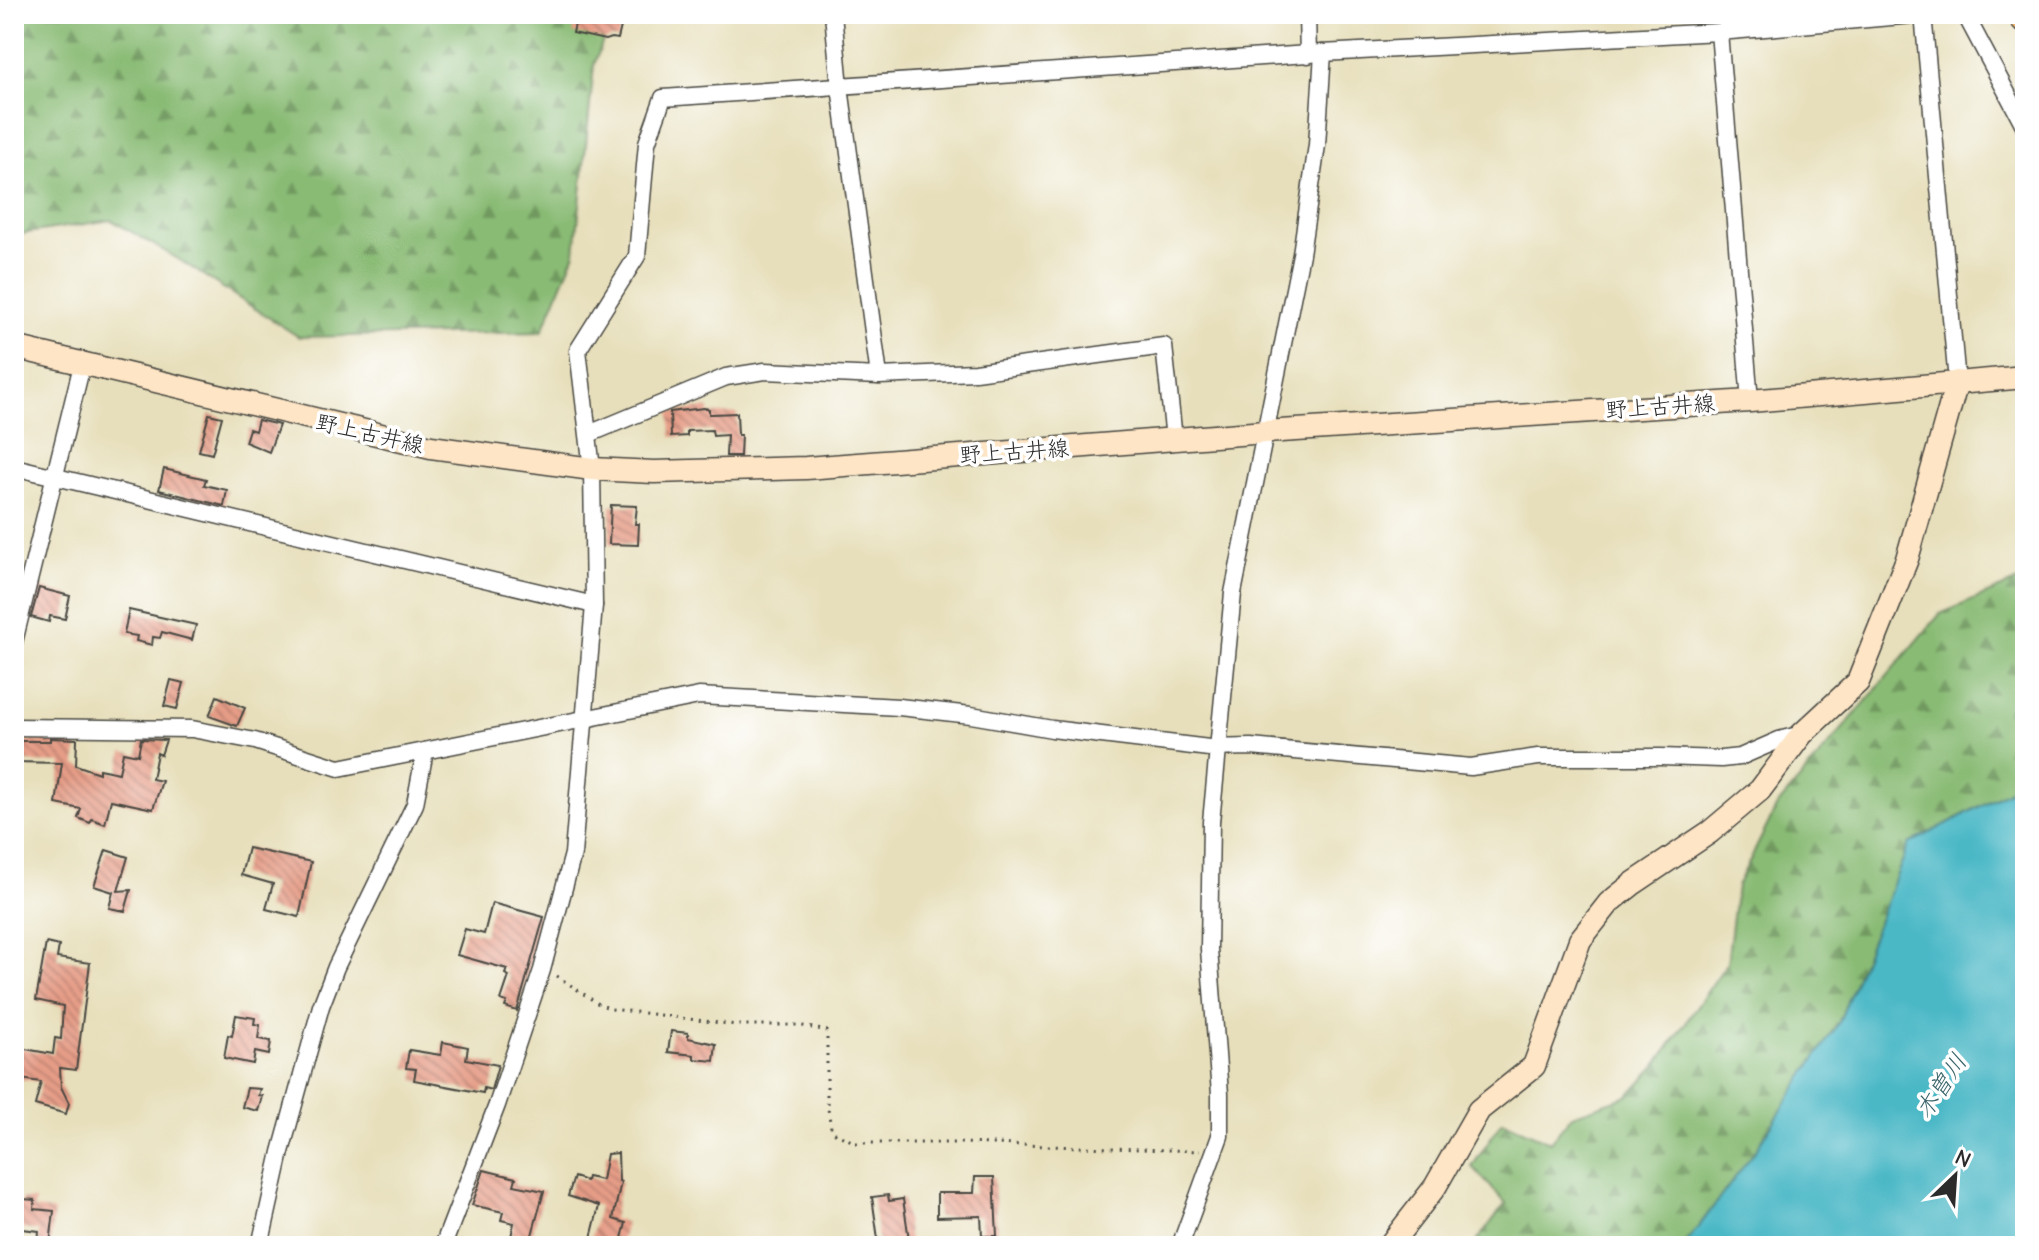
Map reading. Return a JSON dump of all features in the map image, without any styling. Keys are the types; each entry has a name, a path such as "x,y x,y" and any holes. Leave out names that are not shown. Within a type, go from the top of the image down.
{"main road":[{"name":"野上古井線","path":"14,347 431,447 592,469 654,472 806,468 1265,432 1750,401 2025,377"},
{"path":"1389,1246 1435,1187 1479,1110 1534,1066 1580,940 1609,903 1710,832 1760,790 1802,734 1858,682 1907,559 1957,382"}],"street":[{"path":"833,14 879,376"},
{"path":"1180,1246 1220,1136 1220,1094 1209,949 1211,822 1233,593 1301,254 1317,145 1315,54 1307,14"},
{"path":"443,1246 497,1105 542,970 573,854 594,605 592,469 578,350 637,256 647,143 663,98 1315,54 1719,32 1924,14 1957,382"},
{"path":"1965,14 2025,127"},
{"path":"1719,32 1750,401"},
{"path":"589,434 726,377 765,371 879,376 975,372 1164,346 1174,439"},
{"path":"14,642 82,365"},
{"path":"14,467 594,605"},
{"path":"14,727 192,729 255,741 339,768 699,696 971,715 1052,729 1220,748 1251,747 1471,767 1538,757 1721,759 1755,752 1779,740 1802,734"},
{"path":"260,1246 281,1152 321,1006 336,967 415,804 425,751"}],"path":[{"path":"542,970 611,1009 737,1025 798,1025 827,1031 827,1102 831,1128 836,1134 856,1143 961,1143 1214,1153"}],"green space":[{"path":"14,14 613,14 594,65 575,253 542,332 299,337 111,220 14,235"},
{"path":"2025,578 2025,782 1909,844 1839,1022 1755,1151 1684,1246 1473,1246 1506,1203 1472,1167 1502,1121 1550,1142 1572,1115 1628,1096 1655,1067 1727,963 1737,886 1777,806 1940,614"}],"water":[{"name":"木曽川","path":"2025,782 2025,1240 2021,1246 1684,1246 1755,1151 1839,1022 1909,844"}],"building":[{"path":"577,14 624,14 618,39 605,40 573,33"},
{"path":"709,409 709,414 737,413 738,435 741,435 740,456 726,456 727,435 713,436 712,430 687,431 687,436 671,437 670,412"},
{"path":"209,414 222,417 212,454 199,451"},
{"path":"258,420 279,425 269,452 245,442 249,429 255,431"},
{"path":"164,469 206,479 204,485 227,490 224,506 159,490"},
{"path":"611,505 637,506 635,524 639,524 638,545 609,544"},
{"path":"39,588 70,596 65,619 50,616 49,622 31,617"},
{"path":"129,610 196,625 192,640 162,632 160,638 153,637 152,645 136,641 137,636 124,634"},
{"path":"171,680 184,683 177,709 164,706"},
{"path":"217,696 245,708 237,726 209,716"},
{"path":"50,738 77,739 76,765 99,773 99,769 119,773 123,752 138,755 141,739 166,740 161,755 157,753 152,779 162,781 153,809 111,800 105,824 78,818 81,809 56,804 62,763 14,762 14,741 50,741"},
{"path":"248,848 311,862 299,917 266,909 273,884 241,875"},
{"path":"106,850 128,857 118,891 131,890 125,911 109,908 113,892 94,886"},
{"path":"492,903 544,917 517,1011 505,1007 507,1002 501,1000 509,976 505,974 507,969 457,955 465,929 484,934"},
{"path":"46,943 59,946 57,958 90,963 76,1070 60,1068 61,1087 69,1103 66,1114 35,1105 41,1082 14,1078 14,1047 53,1054 55,1038 61,1039 63,1006 36,1000"},
{"path":"236,1015 255,1018 254,1024 260,1025 258,1039 271,1041 269,1055 255,1052 253,1064 224,1058"},
{"path":"671,1031 688,1033 688,1038 716,1044 714,1061 668,1052"},
{"path":"443,1042 468,1047 466,1059 498,1065 491,1090 484,1088 483,1093 414,1080 416,1069 406,1068 409,1050 441,1055"},
{"path":"247,1088 260,1089 258,1095 262,1096 258,1111 242,1107"},
{"path":"618,1153 621,1182 613,1219 626,1223 620,1246 589,1246 599,1206 568,1196 574,1177 586,1181 587,1177 602,1180 607,1154"},
{"path":"484,1170 516,1178 514,1185 544,1191 529,1246 509,1246 514,1223 501,1220 503,1212 472,1205"},
{"path":"975,1177 994,1177 997,1236 982,1236 981,1216 937,1217 937,1193 974,1193"},
{"path":"888,1195 889,1201 903,1199 910,1246 879,1246 872,1197"},
{"path":"22,1199 35,1200 34,1209 54,1211 50,1244 38,1242 39,1231 14,1228 14,1204 21,1205"}]}
